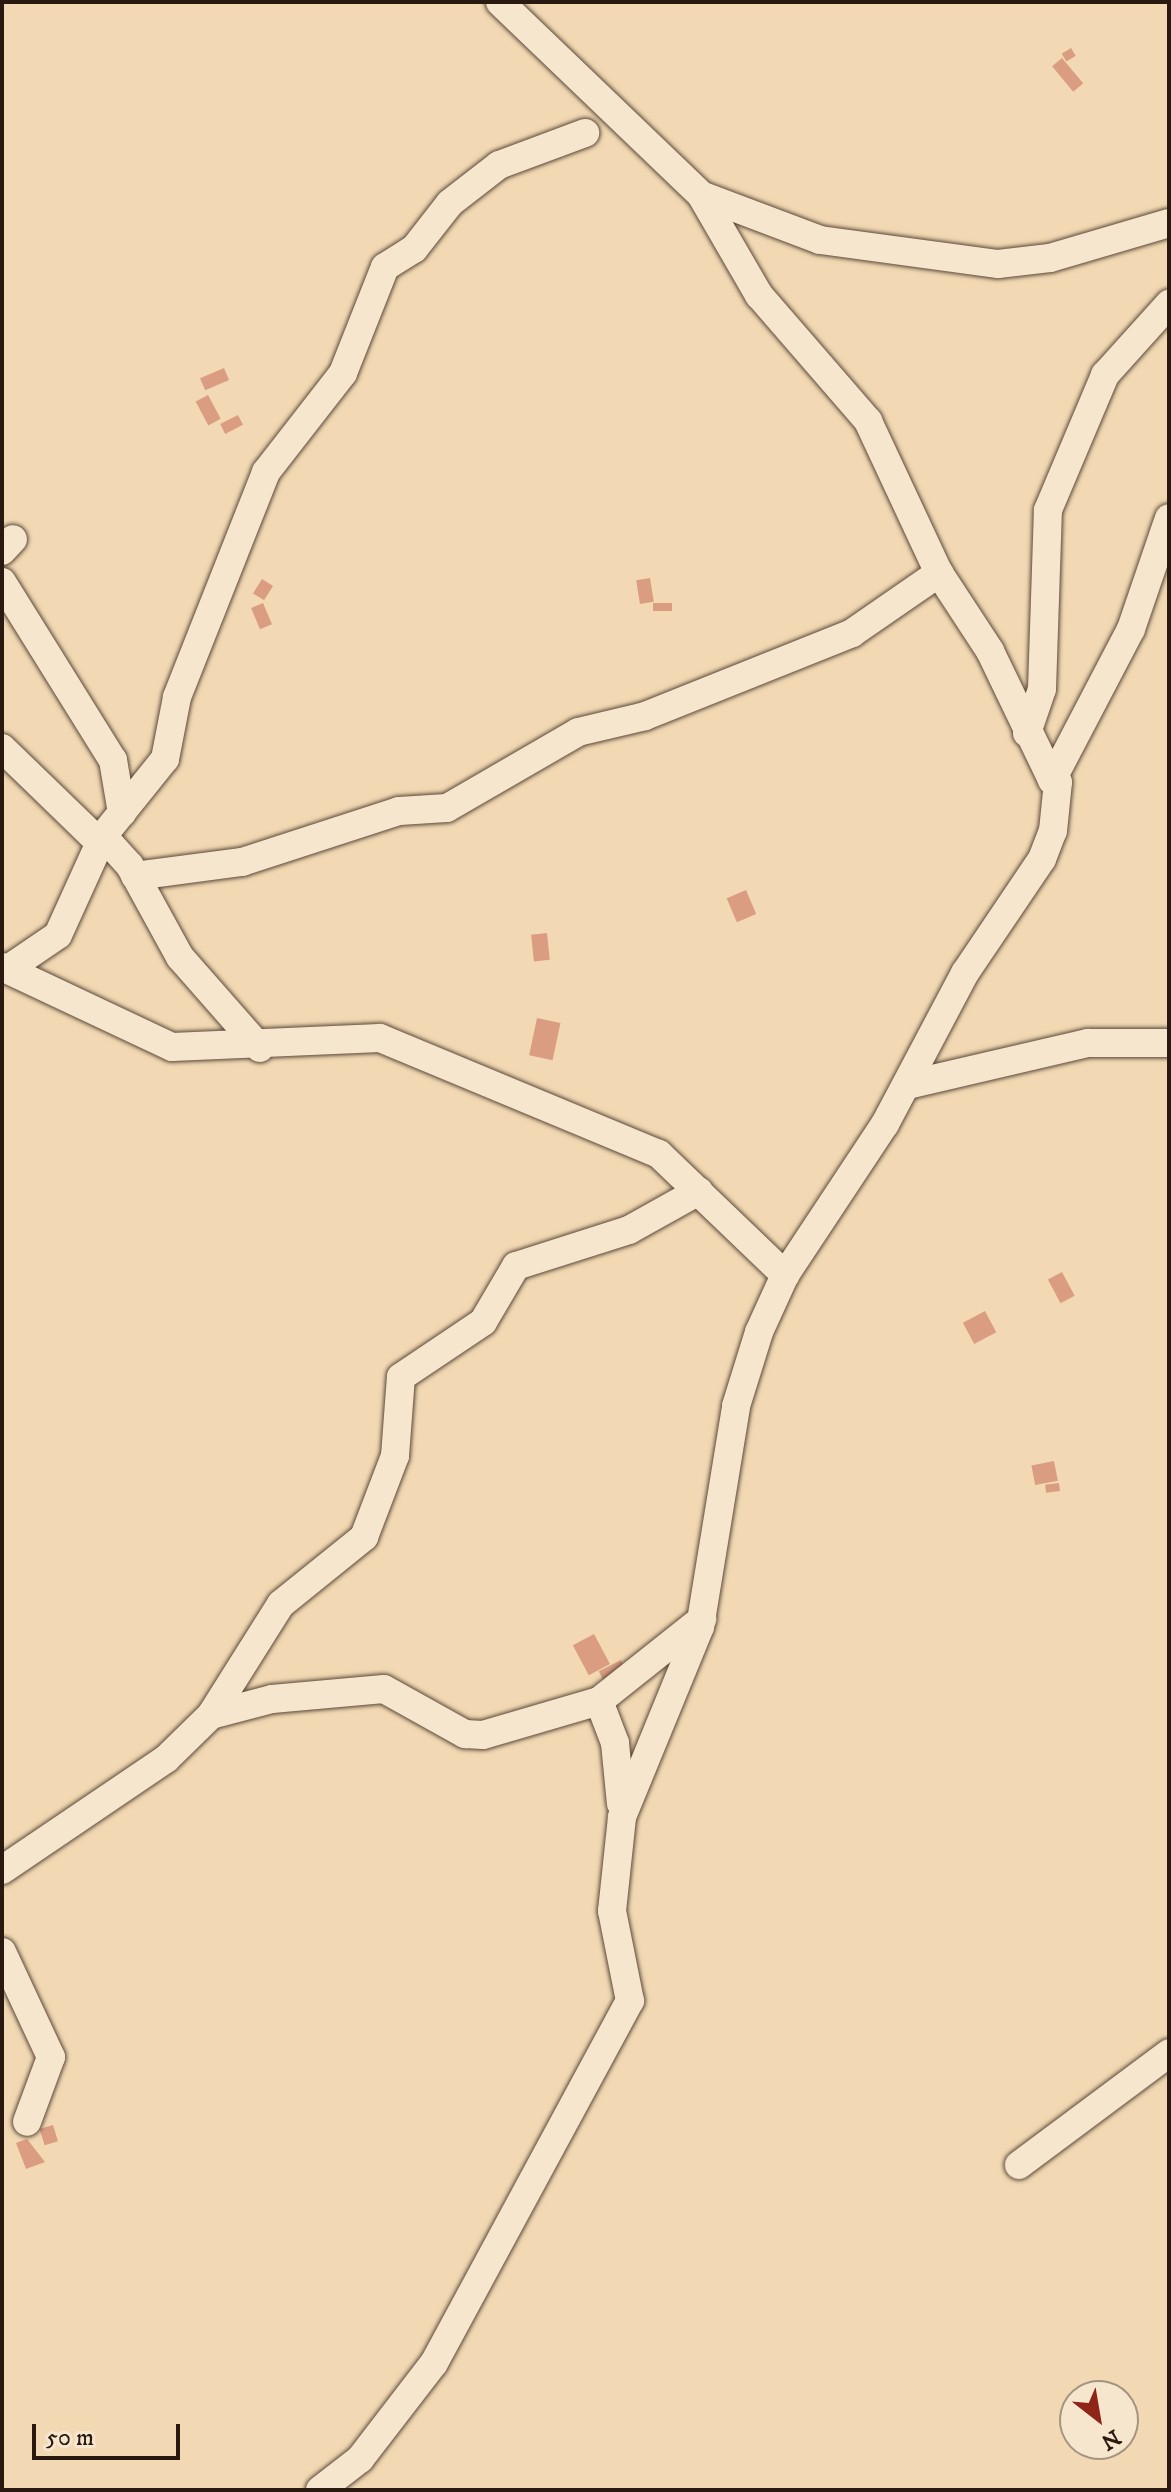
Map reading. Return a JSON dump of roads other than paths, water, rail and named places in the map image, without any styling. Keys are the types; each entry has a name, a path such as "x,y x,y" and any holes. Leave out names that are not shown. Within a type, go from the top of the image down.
{"street":[{"path":"500,2 701,195 759,295 868,421 939,573 990,651 1027,733 1052,780 1058,782 1053,831 1042,859 965,973 907,1085 785,1275 736,1406 702,1619 622,1817"},
{"path":"5,968 58,935 102,839 165,759 177,697 266,472 343,373 385,267 414,249 450,203 499,165 585,133"},
{"path":"701,195 820,240 998,264 1050,258 1169,223"},
{"path":"1027,733 1042,689 1048,510 1105,375 1169,304"},
{"path":"1052,780 1131,629 1169,518"},
{"path":"135,876 242,862 399,811 447,808 578,732 645,716 852,633 939,573"},
{"path":"2,582 113,760 122,813"},
{"path":"2,748 102,839 135,876 180,957 260,1048"},
{"path":"5,968 152,1042 260,1048 380,1038 636,1143 699,1191 785,1275"},
{"path":"907,1085 1088,1043 1169,1043"},
{"path":"2,1870 166,1759 211,1715 281,1604 370,1528 395,1456 401,1377 483,1322 516,1266 629,1230 699,1191"},
{"path":"211,1715 272,1699 384,1689 474,1737 599,1701 702,1619"},
{"path":"320,2490 360,2459 434,2363 630,2001 612,1921 622,1817 615,1743 599,1701"},
{"path":"2,1952 51,2057 27,2122"},
{"path":"1019,2165 1077,2129 1169,2053"}]}
